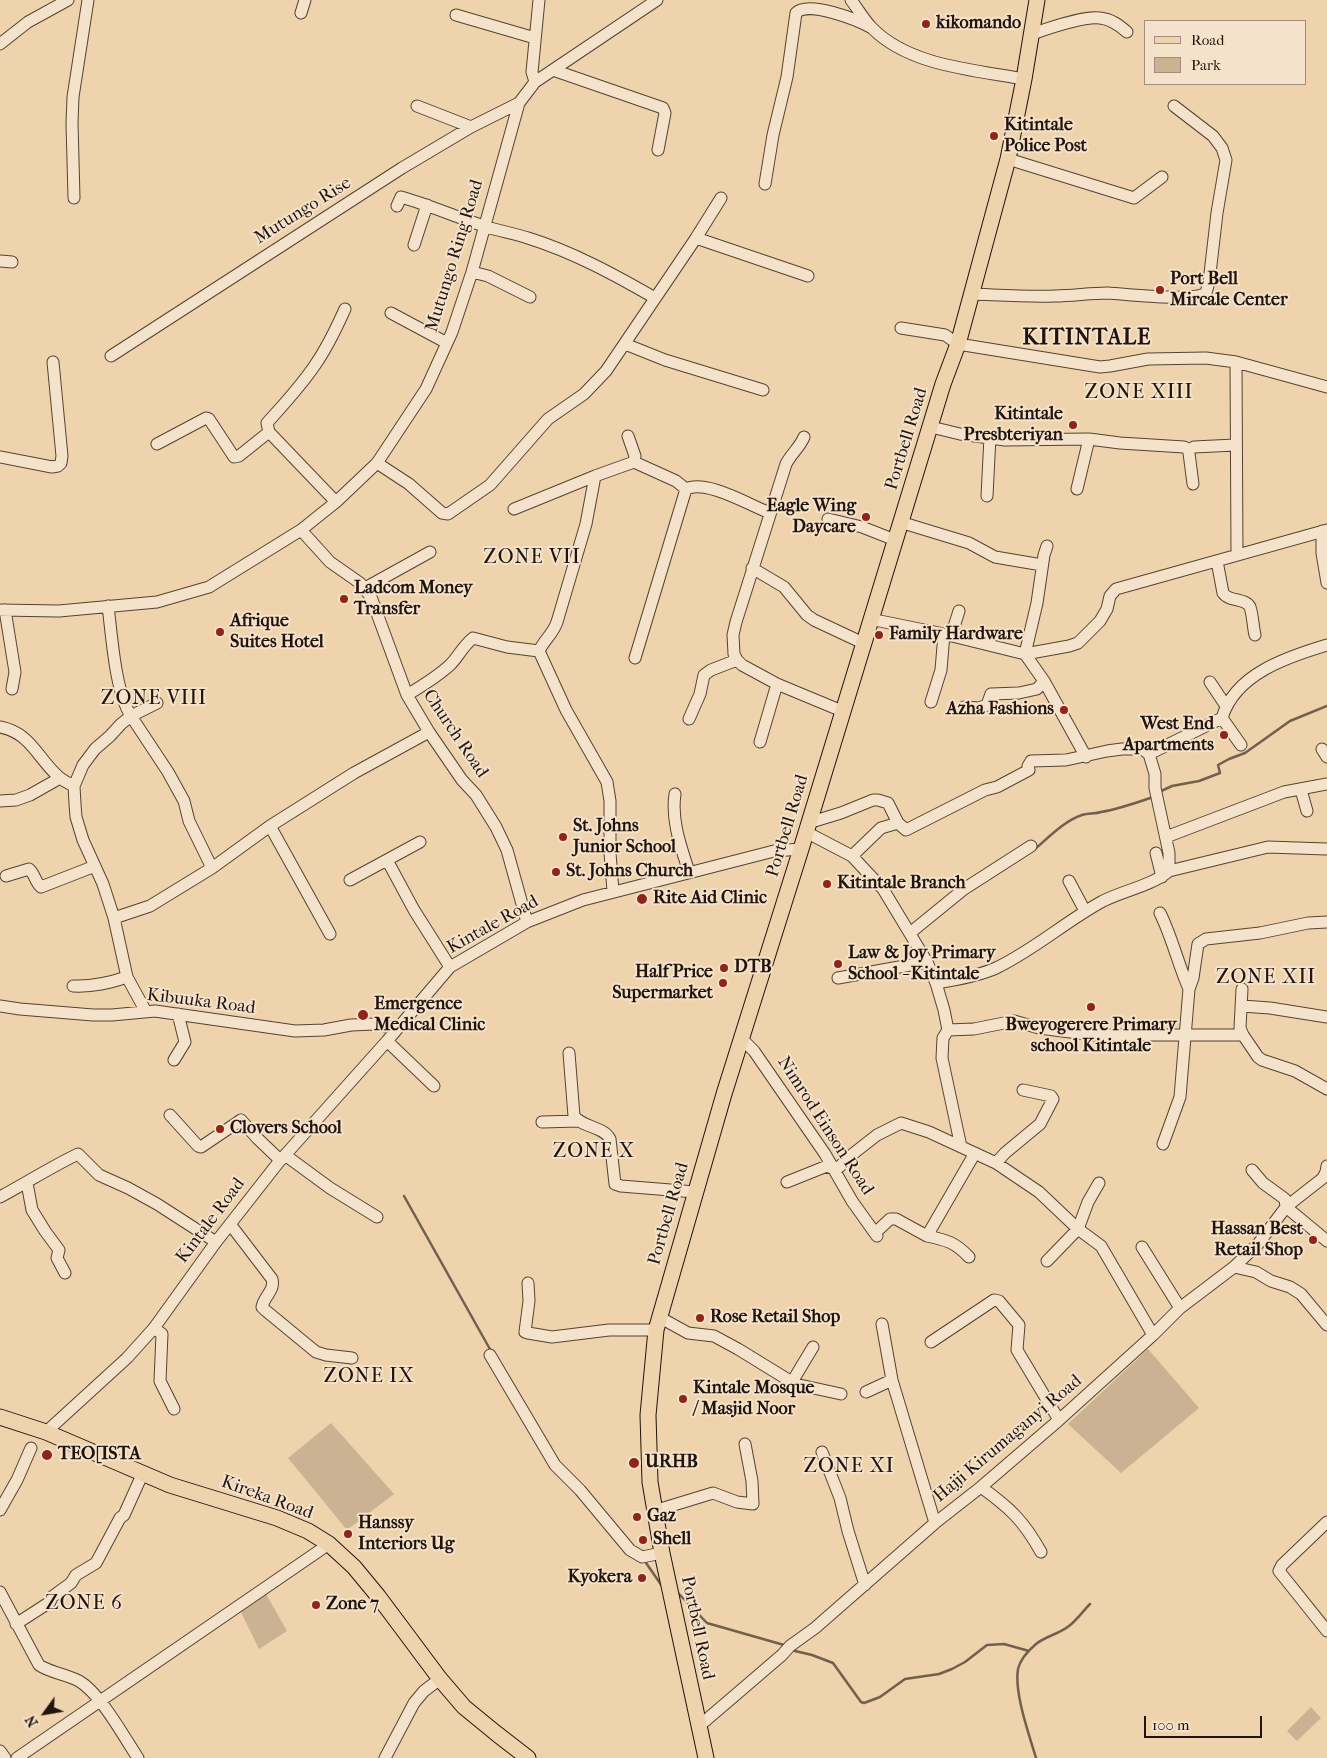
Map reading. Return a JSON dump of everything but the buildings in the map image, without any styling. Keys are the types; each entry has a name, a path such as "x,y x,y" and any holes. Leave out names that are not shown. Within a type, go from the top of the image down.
{"main road":[{"name":"Portbell Road","path":"706,1758 662,1553 650,1482 648,1416 657,1324 741,1038 801,849 894,540 943,384 958,344 1008,158 1037,0"},
{"name":"Kireka Road","path":"0,1417 46,1432 142,1475 277,1518 308,1531 329,1544 354,1567 372,1588 440,1679 464,1707 528,1758"}],"street":[{"path":"0,44 28,22 68,0"},
{"path":"74,198 73,97 88,0"},
{"path":"302,14 305,0"},
{"path":"535,82 532,72 540,0"},
{"path":"519,103 535,82 657,0"},
{"path":"851,0 872,28"},
{"path":"765,184 773,135 785,90 796,13 800,9 822,10 857,20 904,50 918,56 957,68 1024,79"},
{"path":"456,15 535,38"},
{"path":"1032,34 1055,26 1094,18 1108,20 1128,32"},
{"path":"553,70 663,108 665,113 658,150"},
{"name":"Mutungo Rise","path":"111,356 318,221 471,127 519,103"},
{"name":"Mutungo Ring Road","path":"2,610 59,611 167,600 209,587 301,530 336,502 376,463 426,389 447,343 472,272 519,103"},
{"path":"417,106 471,127"},
{"path":"971,294 1056,296 1110,293 1141,296 1202,296 1206,293 1226,160 1222,148 1213,136 1174,106"},
{"path":"1008,158 1134,198 1162,177"},
{"path":"397,206 401,197 484,226 550,246 602,268 656,298"},
{"path":"376,463 409,484 442,513 448,514 490,485 548,419 584,394 606,371 721,198"},
{"path":"414,245 427,205"},
{"path":"696,238 808,276"},
{"path":"0,261 12,262"},
{"path":"472,272 488,276 530,297"},
{"path":"336,502 268,432 267,422 316,365 329,343 344,309"},
{"path":"391,313 447,343"},
{"path":"901,328 945,335 958,344 1100,367 1148,359 1170,358 1206,358 1236,362 1327,387"},
{"path":"625,344 665,360 763,390"},
{"path":"0,457 52,467 61,464 62,456 53,362"},
{"path":"1236,362 1236,555"},
{"path":"157,444 206,418 209,419 234,457 239,456 268,432"},
{"path":"931,427 960,434 1005,440 1089,439 1120,444 1184,447 1188,449 1189,453 1193,484"},
{"path":"628,436 635,456 634,462"},
{"path":"804,437 790,456 752,568 733,635 734,654 742,665 777,684 842,711"},
{"path":"987,496 990,437"},
{"path":"1076,489 1089,439"},
{"path":"1194,446 1235,445"},
{"path":"514,509 634,462 676,480 686,489"},
{"path":"595,476 586,524 557,622 554,631 542,644 539,651 566,710 608,782 613,891"},
{"path":"686,489 700,486 711,489 770,513"},
{"path":"636,658 686,489"},
{"path":"828,519 862,527 894,540"},
{"path":"900,522 969,543 995,557 1042,565"},
{"name":"Church Road","path":"301,530 330,562 360,583 371,597 407,695 428,732 462,780 476,795 507,850 527,922"},
{"path":"870,619 948,635 1025,654 1069,646 1078,643 1100,621 1108,610 1110,596 1116,589 1324,531 1322,553 1327,583"},
{"path":"1046,546 1037,603 1025,654 1044,681 1086,756"},
{"path":"365,588 430,552"},
{"path":"1217,561 1223,593 1226,597 1247,603 1250,607 1256,635"},
{"path":"752,568 784,587 814,620 863,643"},
{"path":"108,606 125,706 168,772 184,801 189,820 212,868"},
{"path":"2,610 15,672 12,689"},
{"path":"931,702 941,670 948,635 959,611"},
{"path":"407,695 430,681 450,665 473,638 507,648 539,651"},
{"path":"1149,754 1222,718 1226,706 1258,672 1304,652 1327,645"},
{"path":"689,719 700,694 704,675 711,670 737,660"},
{"path":"964,707 979,708 987,705 991,694 1026,692 1037,689 1044,681"},
{"path":"1210,682 1226,706"},
{"path":"760,742 777,684"},
{"path":"145,1010 127,977 114,918 103,884 83,840 78,823 74,786 83,765 94,749 110,736 120,724 131,716 157,703"},
{"path":"1222,718 1241,745"},
{"path":"0,727 19,734 30,742 60,778 74,786"},
{"path":"114,918 150,906 212,868 270,826 354,773 428,732"},
{"path":"807,828 878,800 888,803 898,823 906,830 985,790 997,788 1029,770 1028,766 1031,761 1066,760 1106,751 1142,749 1149,754 1155,774 1155,788 1169,853 1166,874"},
{"path":"0,801 16,800 30,795 60,778"},
{"path":"1166,837 1268,797 1327,784"},
{"path":"1301,790 1307,811"},
{"path":"675,794 673,805 675,824 689,872"},
{"path":"852,856 881,828 898,823"},
{"path":"270,826 330,934"},
{"path":"807,828 852,856 883,890 927,962 936,983 948,1030 943,1038 942,1058 961,1148"},
{"path":"350,880 420,842"},
{"path":"910,933 964,889 1031,846"},
{"path":"936,983 994,969 1024,953 1085,911 1105,900 1166,874 1268,848 1307,847 1326,849"},
{"name":"Kintale Road","path":"46,1432 127,1358 154,1328 216,1242 282,1158 387,1041 450,967 527,922 583,900 774,851 801,849"},
{"path":"1156,853 1166,874"},
{"path":"387,860 414,910 450,967"},
{"path":"6,876 29,869 33,872 38,885 41,887 95,866"},
{"path":"1070,881 1085,911"},
{"path":"1160,913 1189,989"},
{"path":"1162,1144 1180,1097 1189,989 1193,978 1197,947 1203,940 1260,933 1308,923 1327,922"},
{"path":"838,978 927,962"},
{"path":"74,986 88,987 127,977"},
{"path":"1242,989 1240,1028 1258,1057 1262,1060 1296,1070 1327,1089"},
{"name":"Kibuuka Road","path":"0,1006 93,1015 112,1015 145,1010 295,1031 324,1030 351,1025 374,1024 397,1028"},
{"path":"1242,1006 1270,1008 1327,1017"},
{"path":"174,1060 185,1042 178,1014"},
{"path":"948,1030 974,1029 1014,1021 1039,1028 1094,1035 1243,1035"},
{"name":"Nimrod Einson Road","path":"741,1038 754,1051 836,1170 852,1200 876,1235 890,1219 896,1219 927,1236"},
{"path":"387,1041 434,1086"},
{"path":"569,1053 574,1116 578,1121"},
{"path":"996,1163 1005,1152 1040,1124 1053,1099 1051,1096 1022,1090"},
{"path":"170,1115 201,1147 241,1120 257,1138 282,1158 377,1217"},
{"path":"542,1122 578,1121 607,1134 610,1139 615,1184 695,1192"},
{"path":"787,1182 826,1166 836,1170 854,1152 877,1135 897,1124 915,1127 996,1163 1039,1192 1078,1229 1101,1246 1153,1335"},
{"path":"969,1257 960,1248 948,1241 927,1236 975,1153"},
{"path":"0,1197 78,1154 99,1175 157,1204 216,1242"},
{"name":"Hajji Kirumaganyi Road","path":"698,1727 790,1646 815,1628 935,1523 981,1487 1059,1420 1180,1308 1234,1266 1258,1244 1286,1207 1322,1178 1327,1166"},
{"path":"1252,1170 1263,1183 1284,1199 1286,1207 1327,1241"},
{"path":"27,1183 32,1210 59,1250 57,1258 65,1274"},
{"path":"1046,1261 1078,1229 1088,1202 1099,1183"},
{"path":"230,1224 272,1279 273,1287 262,1307 316,1352 352,1358"},
{"path":"1142,1247 1180,1308"},
{"path":"1234,1266 1256,1272 1271,1281 1290,1287 1301,1294 1327,1324"},
{"path":"528,1283 529,1301 525,1332 552,1337 657,1324 688,1333 714,1336 792,1382 812,1389 841,1394"},
{"path":"930,1342 994,1300 999,1301 1019,1325 1017,1350 1059,1420"},
{"path":"882,1324 892,1380 935,1523"},
{"path":"154,1328 162,1334 160,1380 174,1409"},
{"path":"792,1382 813,1347"},
{"path":"490,1355 555,1464 580,1490 630,1550 642,1557 662,1553"},
{"path":"866,1392 892,1380"},
{"path":"654,1511 713,1493 737,1502 754,1504 745,1444"},
{"path":"0,1510 17,1480 31,1448"},
{"path":"822,1452 840,1498 865,1585"},
{"path":"16,1624 50,1602 52,1597 71,1583 76,1575 96,1563 120,1518 124,1515 142,1475"},
{"path":"981,1487 1012,1511 1028,1529 1041,1552"},
{"path":"1327,1522 1282,1565 1279,1571 1327,1631"},
{"path":"17,1758 329,1544"},
{"path":"0,1592 39,1666 80,1682 99,1701 138,1758"},
{"path":"385,1758 414,1703 424,1691 440,1679"},
{"path":"0,1751 6,1758"}],"green space":[{"path":"1148,1349 1199,1408 1121,1473 1068,1424"},
{"path":"331,1423 394,1494 347,1530 288,1458"},
{"path":"266,1594 287,1631 259,1649 240,1610"},
{"path":"1311,1707 1321,1718 1297,1741 1287,1731"}],"waterway":[{"path":"1159,792 1172,786 1199,781 1220,773 1218,765 1245,753 1290,721 1327,706"},
{"path":"1035,849 1069,821 1084,814 1121,808 1153,797"},
{"path":"404,1196 491,1351"},
{"path":"644,1560 662,1586"},
{"path":"678,1593 707,1623 784,1645"},
{"path":"1036,1758 1020,1701 1017,1679 1019,1666 1025,1655 1036,1644 1069,1626 1090,1604"},
{"path":"795,1651 833,1663 861,1702 864,1703 880,1697 905,1679 939,1674 952,1669 965,1662 987,1645 1004,1644 1029,1651"}],"place":[{"name":"kikomando","path":"926,24"},
{"name":"Kitintale Police Post","path":"994,136"},
{"name":"Port Bell Mircale Center","path":"1160,290"},
{"name":"Kitintale Presbteriyan","path":"1073,425"},
{"name":"Eagle Wing Daycare","path":"866,517"},
{"name":"Ladcom Money Transfer","path":"344,599"},
{"name":"Afrique Suites Hotel","path":"220,632"},
{"name":"Family Hardware","path":"879,635"},
{"name":"Azha Fashions","path":"1064,710"},
{"name":"West End Apartments","path":"1224,735"},
{"name":"St. Johns Junior School","path":"563,837"},
{"name":"St. Johns Church","path":"556,872"},
{"name":"Kitintale Branch","path":"827,884"},
{"name":"Rite Aid Clinic","path":"642,899"},
{"name":"Law & Joy Primary School - Kitintale","path":"838,964"},
{"name":"DTB","path":"724,968"},
{"name":"Half Price Supermarket","path":"723,983"},
{"name":"Bweyogerere Primary school Kitintale","path":"1091,1007"},
{"name":"Emergence Medical Clinic","path":"363,1015"},
{"name":"Clovers School","path":"220,1129"},
{"name":"Hassan Best Retail Shop","path":"1313,1240"},
{"name":"Rose Retail Shop","path":"700,1318"},
{"name":"Kintale Mosque / Masjid Noor","path":"683,1399"},
{"name":"TEO[ISTA","path":"47,1455"},
{"name":"URHB","path":"634,1463"},
{"name":"Gaz","path":"637,1517"},
{"name":"Hanssy Interiors Ug","path":"348,1534"},
{"name":"Shell","path":"643,1540"},
{"name":"Kyokera","path":"642,1578"},
{"name":"Zone 7","path":"316,1605"}],"district":[{"name":"KITINTALE","path":"1087,339"},
{"name":"ZONE XIII","path":"1139,393"},
{"name":"ZONE VII","path":"532,558"},
{"name":"ZONE VIII","path":"154,699"},
{"name":"ZONE XII","path":"1266,978"},
{"name":"ZONE X","path":"594,1152"},
{"name":"ZONE IX","path":"369,1377"},
{"name":"ZONE XI","path":"849,1467"},
{"name":"ZONE 6","path":"84,1604"}]}
